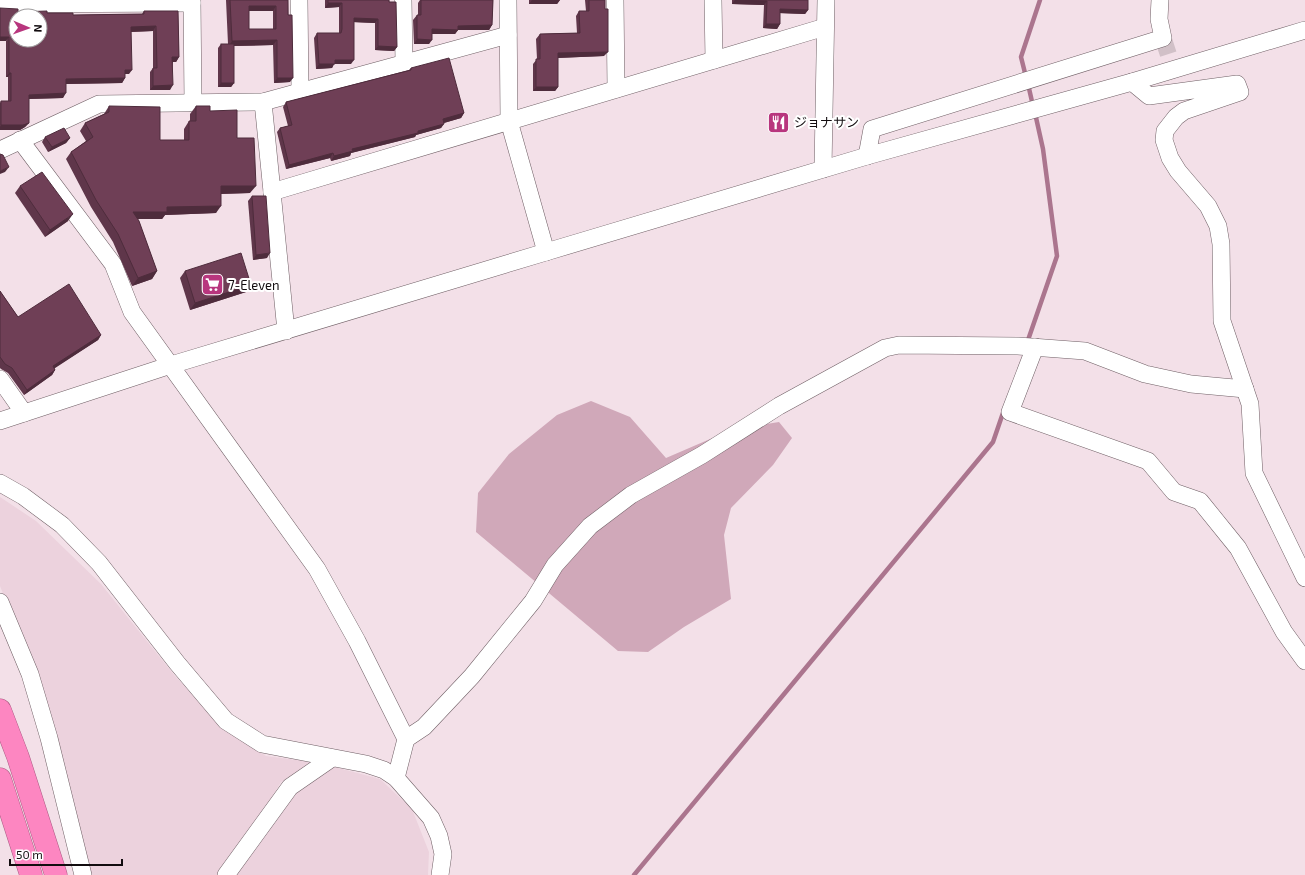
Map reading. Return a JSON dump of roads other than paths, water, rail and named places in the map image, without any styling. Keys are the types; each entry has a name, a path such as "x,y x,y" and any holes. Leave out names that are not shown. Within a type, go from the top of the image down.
{"highway":[{"path":"0,710 18,757 56,875"},
{"path":"0,779 31,875"}],"street":[{"path":"299,0 300,91"},
{"path":"403,0 404,62"},
{"path":"508,0 509,121 546,252"},
{"path":"615,0 616,89"},
{"path":"713,0 714,60"},
{"path":"823,169 826,0"},
{"path":"867,156 872,129 1163,38 1159,19 1160,0"},
{"path":"0,4 192,2 193,103"},
{"path":"272,192 825,27"},
{"path":"0,421 171,365 823,169 1132,82 1305,30"},
{"path":"0,150 99,104 263,102 404,62 508,35"},
{"path":"1132,82 1149,96 1237,84 1240,92 1183,104 1176,117 1165,131 1164,140 1172,162 1208,206 1218,226 1221,244 1222,321 1250,404 1254,473 1305,578"},
{"path":"263,102 286,331"},
{"path":"20,140 114,264 132,312 317,569 357,641 406,739 396,778"},
{"path":"406,739 424,727 472,676 533,601 555,565 590,526 631,495 702,455 779,406 884,348 899,345 1018,346 1085,351 1145,374 1191,384 1245,389"},
{"path":"1035,347 1010,412 1148,461 1174,492 1200,501 1238,548 1284,632 1305,661"},
{"path":"0,379 24,413"},
{"path":"0,483 23,496 62,525 99,563 177,663 226,721 262,744 366,764 384,770 396,778 431,818 439,836 442,854 440,875"},
{"path":"0,602 30,674 49,738 82,875"},
{"path":"226,875 290,787 332,758"}],"waterway":[{"path":"1026,77 1021,57 1040,0"},
{"path":"1028,84 1033,106"},
{"path":"1027,343 1057,256 1043,149 1035,113"},
{"path":"634,875 993,442 1004,410"}],"tunnel":[{"path":"1163,38 1182,96"}],"place":[{"name":"ジョナサン","path":"779,122"},
{"name":"7-Eleven","path":"213,285"}]}
